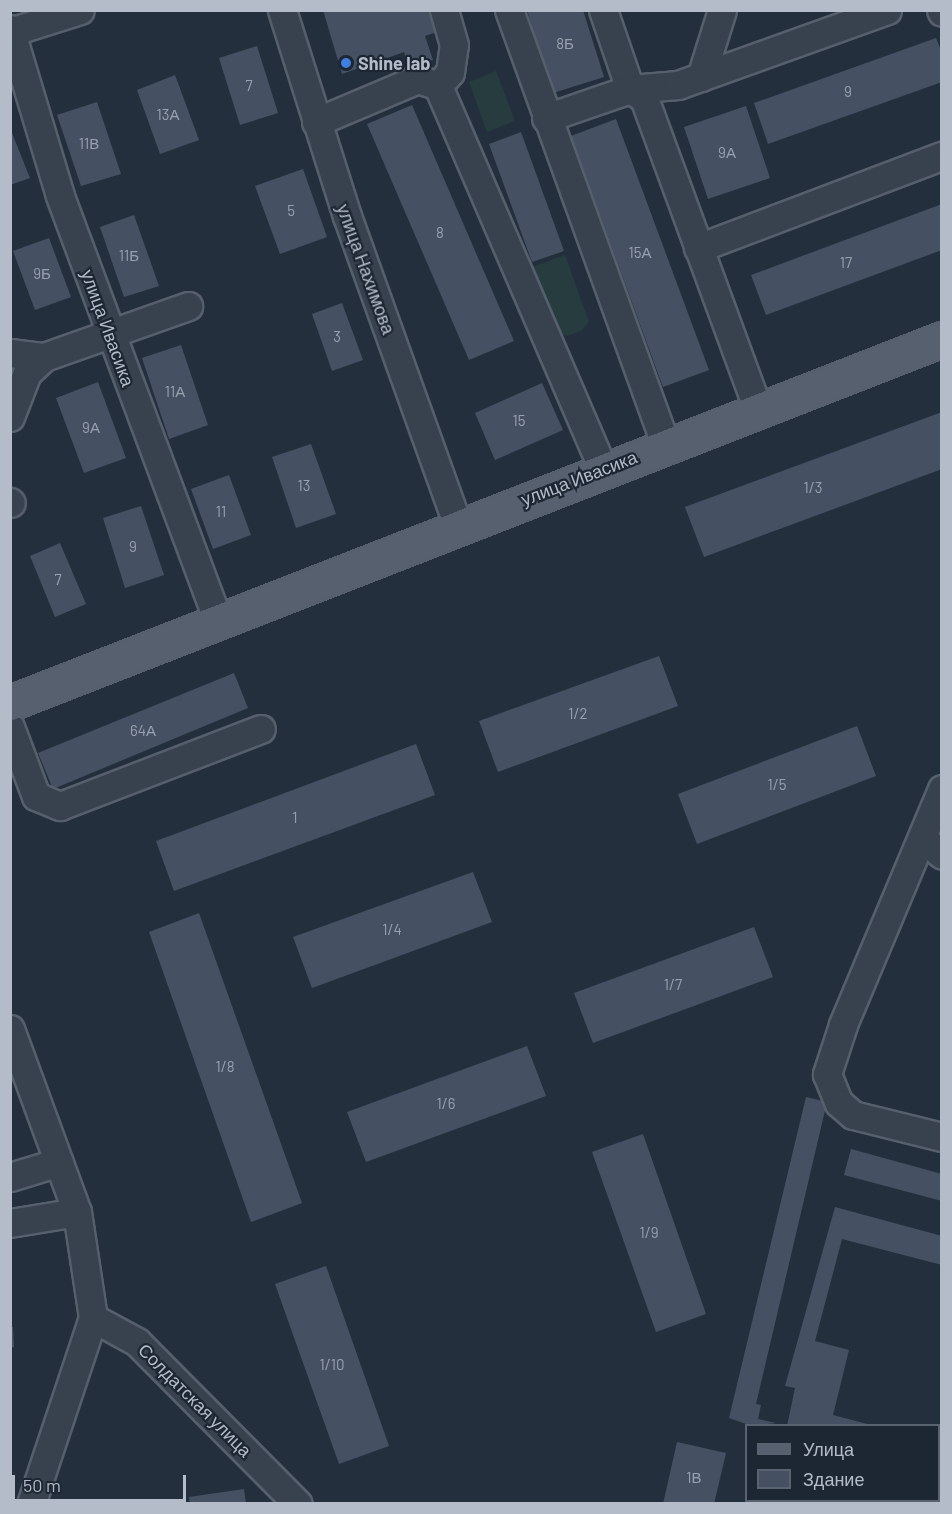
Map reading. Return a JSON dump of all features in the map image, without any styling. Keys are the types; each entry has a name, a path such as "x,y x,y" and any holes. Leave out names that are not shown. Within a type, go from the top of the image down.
{"main road":[{"name":"улица Ивасика","path":"10,704 603,469 942,339"}],"street":[{"path":"11,31 80,10"},
{"name":"улица Нахимова","path":"282,10 316,122 458,526"},
{"path":"438,86 450,72 454,45 444,10"},
{"path":"509,10 546,118 666,445"},
{"path":"603,10 630,89 644,98 758,410"},
{"path":"700,77 722,10"},
{"path":"546,118 630,89 678,85 834,20 887,10"},
{"name":"улица Ивасика","path":"11,31 60,196 218,621"},
{"path":"316,122 418,79 438,86 603,469"},
{"path":"698,248 942,156"},
{"path":"10,417 27,373 44,357 188,306"},
{"path":"10,353 44,357"},
{"path":"10,728 36,795 60,807 261,729"},
{"path":"941,795 932,846 830,1059 827,1074 831,1088 853,1115 942,1137"},
{"path":"10,1029 77,1212 93,1318 31,1503"},
{"path":"10,1177 59,1162"},
{"path":"10,1223 77,1212"},
{"name":"Солдатская улица","path":"93,1318 137,1342 298,1503"}],"green space":[{"path":"496,71 515,121 487,132 469,82"},
{"path":"565,255 589,322 581,331 567,336 556,332 532,267"}],"building":[{"path":"323,10 430,10 437,32 425,36 433,60 409,67 404,52 342,74"},
{"path":"527,10 583,10 604,77 553,93"},
{"path":"936,38 942,53 942,82 768,144 754,103"},
{"path":"257,46 278,113 240,125 219,58"},
{"path":"175,75 199,140 160,154 137,90"},
{"path":"97,102 121,174 81,186 57,115"},
{"path":"412,105 514,341 469,360 367,124"},
{"path":"746,106 770,178 708,199 684,127"},
{"path":"616,119 709,370 663,387 571,136"},
{"path":"10,128 30,178 10,185"},
{"path":"521,132 564,251 532,262 489,144"},
{"path":"303,169 327,237 280,254 255,186"},
{"path":"942,204 942,250 766,315 751,275"},
{"path":"134,215 159,286 124,297 100,227"},
{"path":"49,238 71,297 35,310 13,251"},
{"path":"342,303 363,360 332,371 312,314"},
{"path":"181,345 208,425 169,439 142,358"},
{"path":"98,382 126,458 84,473 56,398"},
{"path":"542,383 563,430 495,460 475,413"},
{"path":"942,412 942,469 704,557 685,507"},
{"path":"311,444 336,514 296,528 272,457"},
{"path":"229,475 251,535 213,549 191,489"},
{"path":"141,506 164,575 125,588 103,518"},
{"path":"60,543 86,604 55,617 30,556"},
{"path":"659,656 678,706 498,772 479,721"},
{"path":"234,673 248,708 53,789 38,753"},
{"path":"857,726 876,776 697,844 678,794"},
{"path":"416,744 435,795 174,891 156,841"},
{"path":"473,872 492,922 312,988 293,937"},
{"path":"199,913 302,1203 251,1222 149,932"},
{"path":"754,927 773,977 593,1043 574,993"},
{"path":"527,1046 546,1096 366,1162 347,1112"},
{"path":"806,1097 827,1102 756,1404 761,1405 758,1419 776,1423 746,1424 729,1418"},
{"path":"643,1134 706,1314 656,1332 592,1152"},
{"path":"851,1149 942,1174 942,1201 844,1175"},
{"path":"835,1207 942,1236 942,1265 842,1239 815,1341 849,1350 833,1415 867,1424 787,1424 795,1388 785,1386"},
{"path":"326,1266 389,1446 339,1464 275,1284"},
{"path":"10,1327 13,1327 14,1347 10,1347"},
{"path":"677,1442 726,1453 714,1504 663,1504"},
{"path":"244,1489 246,1504 190,1504 189,1497"}],"place":[{"name":"Shine lab","path":"346,63"}]}
